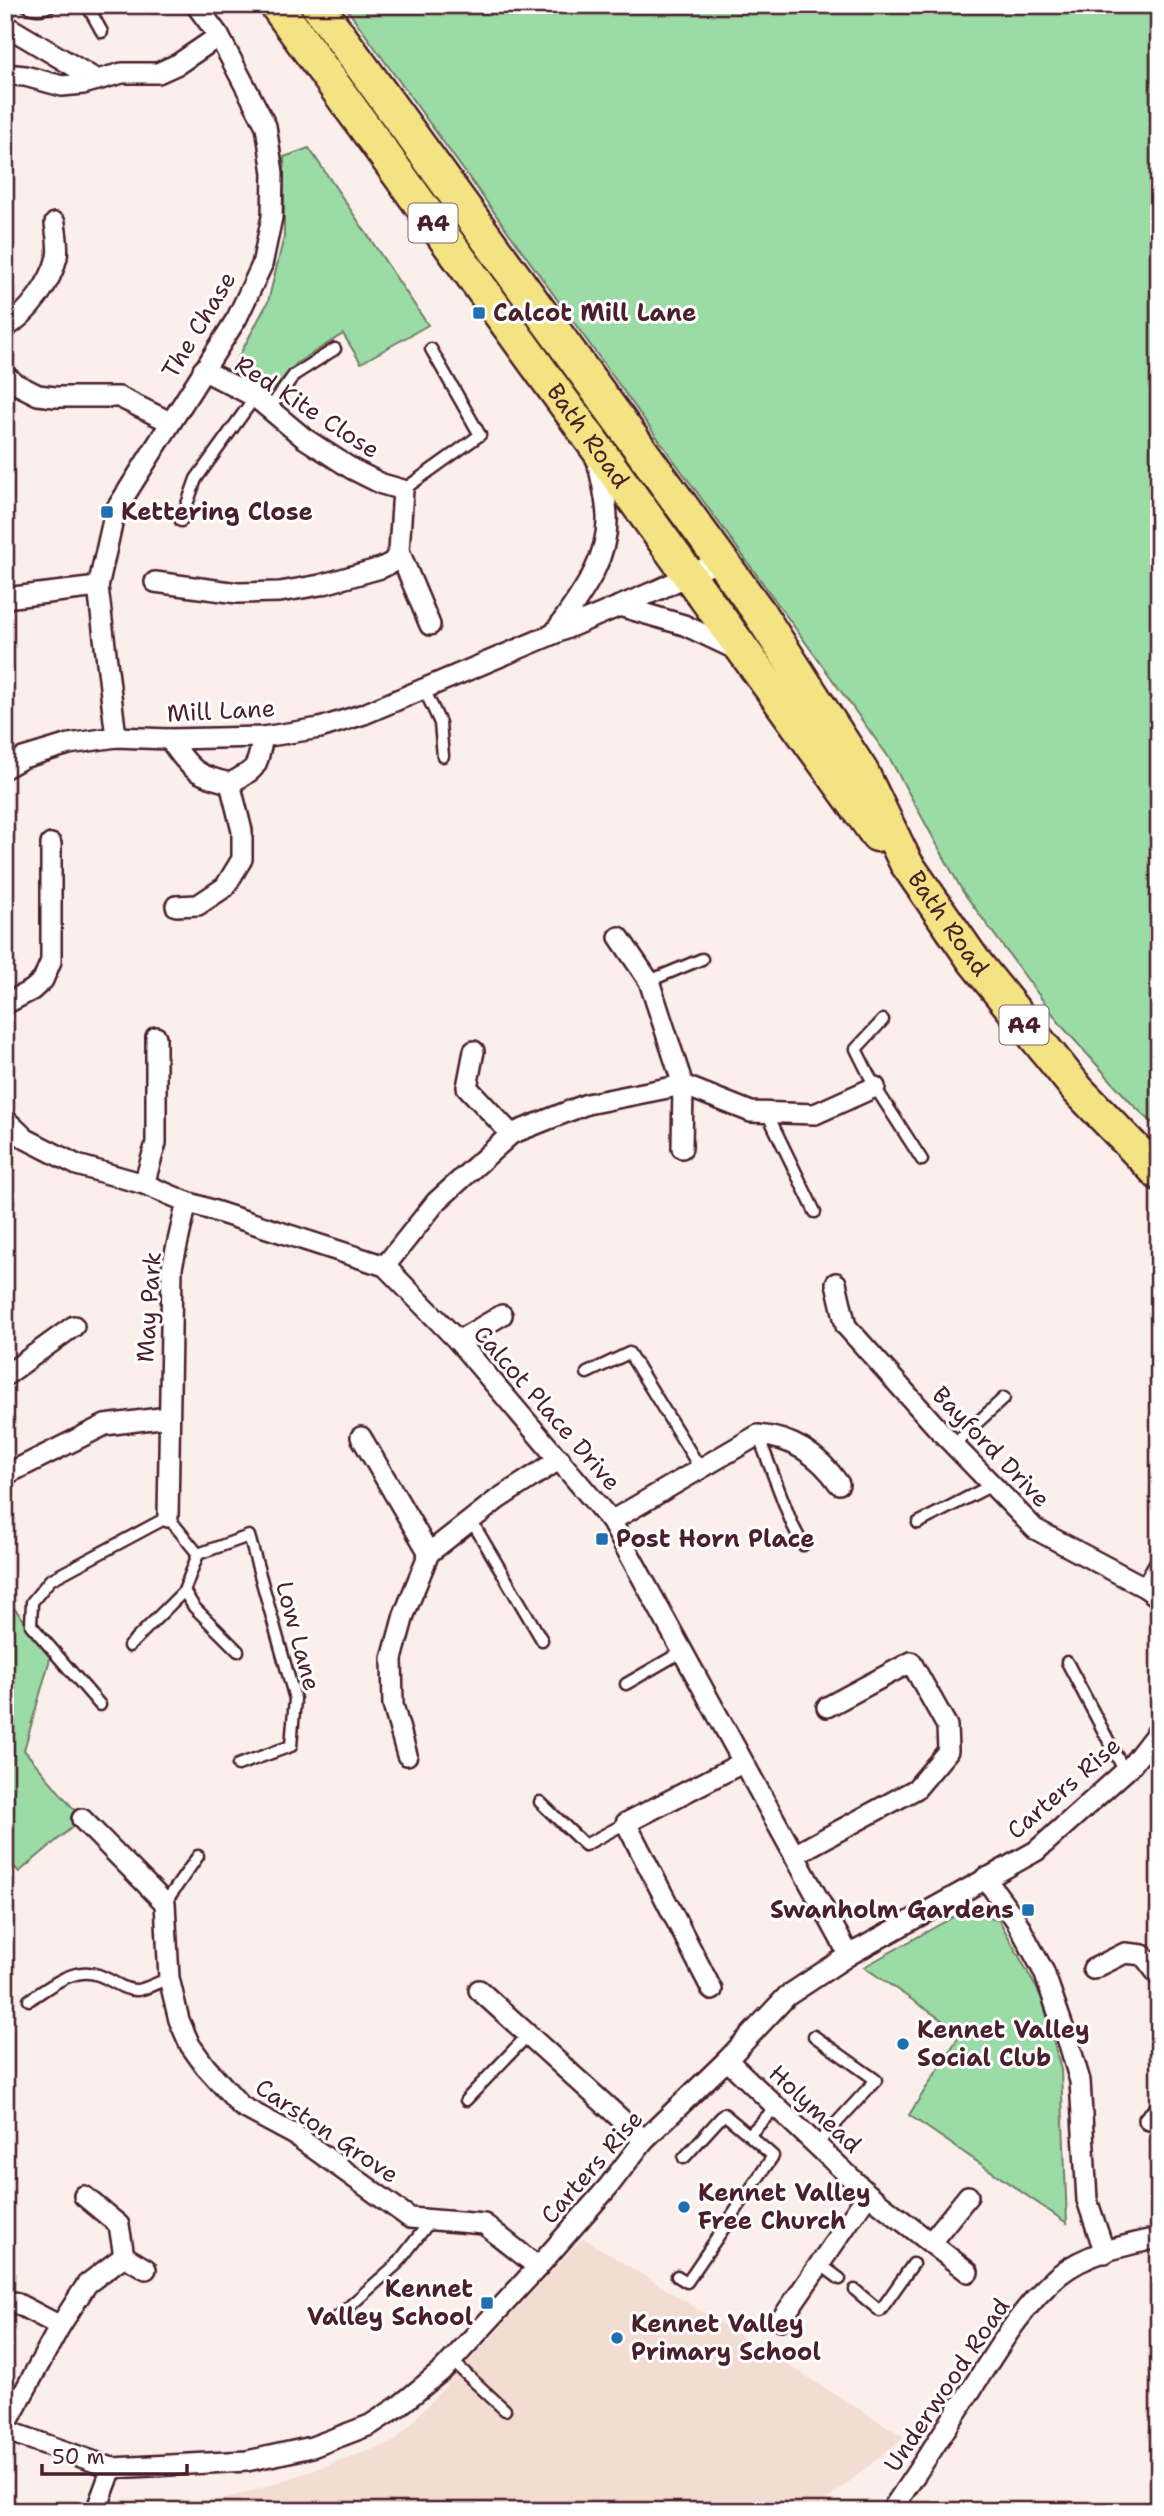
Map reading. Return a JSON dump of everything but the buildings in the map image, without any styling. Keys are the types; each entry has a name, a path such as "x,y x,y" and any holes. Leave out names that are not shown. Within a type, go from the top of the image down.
{"main road":[{"name":"Bath Road","path":"276,5 593,440 873,831 906,863"},
{"name":"Bath Road","path":"317,5 758,611 862,772 906,863 967,952 1078,1090 1159,1174"}],"street":[{"name":"The Chase","path":"98,587 114,510 237,318 262,265 272,217 273,173 266,126 219,36 196,5"},
{"path":"5,24 97,80"},
{"path":"5,74 25,76 62,86 83,84 122,73 158,73 178,64 219,36"},
{"path":"5,328 34,303 44,285 57,256 55,223"},
{"name":"Red Kite Close","path":"203,370 262,402 304,438 352,469 382,484 403,489"},
{"path":"5,375 38,395 119,397 170,422"},
{"path":"555,633 597,566 607,533 605,495 593,440"},
{"path":"155,582 238,593 280,592 320,585 381,568 393,562 399,551 403,489"},
{"path":"399,551 430,625"},
{"name":"Mill Lane","path":"116,737 263,737 320,728 365,714 721,561"},
{"path":"5,598 98,587 116,737 69,744 23,758 5,768"},
{"path":"619,606 684,625 749,656"},
{"path":"169,739 184,760 203,776 230,783 252,772 263,737"},
{"path":"176,906 198,905 225,887 242,859 242,831 230,783"},
{"path":"5,1004 32,990 43,980 51,961 51,844"},
{"path":"619,937 649,981 683,1085 682,1148"},
{"path":"144,1184 156,1143 156,1037"},
{"path":"474,1051 467,1087 511,1134"},
{"path":"385,1266 436,1202 511,1134 587,1104 683,1085 751,1112 815,1114 876,1087"},
{"name":"Calcot Place Drive","path":"5,1119 26,1139 77,1165 144,1184 187,1202 385,1266 458,1341 611,1521 849,1955"},
{"name":"May Park","path":"168,1517 172,1267 187,1202"},
{"name":"Bayford Drive","path":"836,1283 846,1326 953,1445 1035,1529 1152,1593"},
{"path":"458,1341 502,1315"},
{"path":"5,1376 74,1326"},
{"path":"5,1475 105,1425 168,1417"},
{"path":"611,1521 758,1435 791,1441 829,1469 839,1484"},
{"path":"360,1437 429,1553"},
{"path":"407,1755 393,1705 392,1659 404,1615 429,1553 498,1499 560,1459"},
{"path":"1152,1593 1159,1565"},
{"path":"794,1855 916,1789 948,1751 947,1726 911,1662 827,1707"},
{"name":"Carters Rise","path":"5,2428 112,2468 247,2461 312,2447 370,2425 399,2406 452,2361 538,2267 644,2140 727,2060 786,1996 849,1955 1036,1851 1125,1772 1159,1730"},
{"path":"712,1990 626,1824 742,1763"},
{"path":"82,1819 165,1903"},
{"path":"985,1878 1016,1920 1044,1972 1070,2047 1080,2081 1087,2200 1105,2253"},
{"name":"Carston Grove","path":"165,1903 169,1978 178,2020 190,2045 205,2066 241,2106 296,2135 410,2218 484,2224 538,2267"},
{"path":"1093,1969 1125,1953 1143,1955 1159,1976"},
{"path":"479,1990 644,2140"},
{"name":"Holymead","path":"727,2060 868,2194 968,2272"},
{"path":"780,2320 868,2194"},
{"path":"84,2196 119,2225 124,2256"},
{"path":"932,2242 968,2196"},
{"name":"Underwood Road","path":"891,2511 1008,2333 1040,2293 1060,2274 1079,2262 1159,2238"},
{"path":"124,2256 146,2269"},
{"path":"5,2428 60,2326 87,2284 124,2256"},
{"path":"10,2298 60,2326"},
{"path":"96,2511 112,2468"}],"lane":[{"path":"26,5 33,10 52,5"},
{"path":"88,5 102,32"},
{"path":"181,521 196,479 262,402 295,375 335,349"},
{"path":"403,489 480,435 431,349"},
{"path":"424,689 440,723 443,756"},
{"path":"649,981 702,959"},
{"path":"883,1020 856,1049 876,1087 922,1160"},
{"path":"767,1113 815,1212"},
{"path":"587,1373 629,1353 700,1468"},
{"path":"953,1445 1004,1398"},
{"path":"758,1435 792,1524 803,1545"},
{"path":"918,1523 992,1485"},
{"path":"100,1705 31,1625 32,1602 50,1580 168,1517 198,1554 184,1591 129,1646"},
{"path":"471,1520 542,1640"},
{"name":"Low Lane","path":"198,1554 249,1536 295,1699 291,1746 238,1765"},
{"path":"184,1591 194,1607 238,1651"},
{"path":"626,1684 683,1651"},
{"path":"1067,1662 1125,1772"},
{"path":"540,1802 585,1845 626,1824"},
{"path":"165,1903 198,1856"},
{"path":"29,2000 61,1980 84,1972 97,1974 122,1987 136,1990 169,1978"},
{"path":"466,2100 528,2035"},
{"path":"814,2036 876,2080 817,2144"},
{"path":"749,2135 776,2106"},
{"path":"677,2276 687,2282 773,2156 724,2114 684,2158"},
{"path":"333,2321 397,2264 431,2220"},
{"path":"820,2264 840,2279"},
{"path":"855,2290 880,2311 913,2264"},
{"path":"452,2361 505,2410"}],"shaded area":[{"name":"Kennet Valley Primary School","path":"583,2238 904,2437 813,2511 205,2511 205,2503 253,2491 394,2442"}],"green space":[{"path":"344,5 1159,5 1159,1129 1133,1105 1061,1025 963,892 890,759"},
{"path":"309,148 428,325 361,363 343,334 297,363 268,395 232,369 268,302 284,237 284,157"},
{"path":"5,1598 52,1652 24,1750 82,1819 19,1872 5,1856"},
{"path":"962,1912 999,1920 1042,1998 1061,2070 1067,2223 909,2115 961,2033 864,1967"}],"place":[{"name":"Calcot Mill Lane","path":"479,313"},
{"name":"Kettering Close","path":"107,512"},
{"name":"Post Horn Place","path":"602,1539"},
{"name":"Swanholm Gardens","path":"1028,1910"},
{"name":"Kennet Valley Social Club","path":"903,2044"},
{"name":"Kennet Valley Free Church","path":"684,2207"},
{"name":"Kennet Valley School","path":"487,2303"},
{"name":"Kennet Valley Primary School","path":"617,2338"}]}
